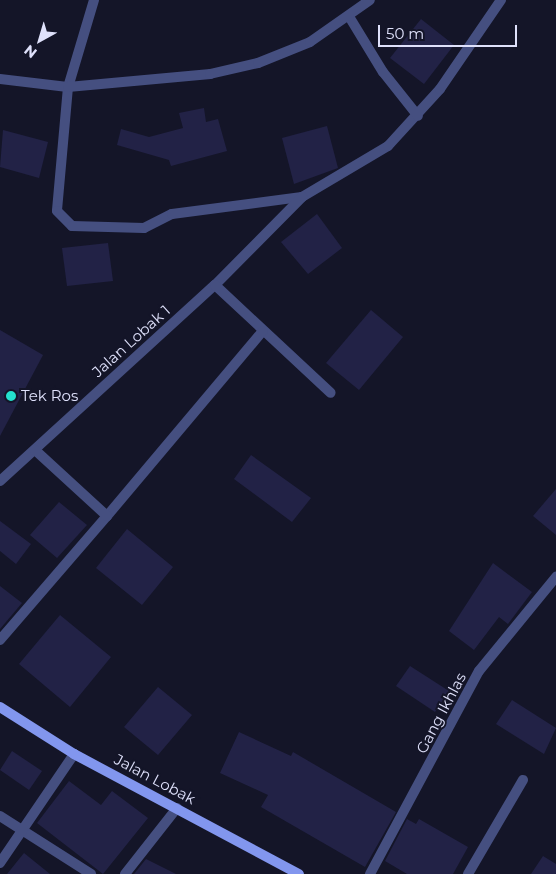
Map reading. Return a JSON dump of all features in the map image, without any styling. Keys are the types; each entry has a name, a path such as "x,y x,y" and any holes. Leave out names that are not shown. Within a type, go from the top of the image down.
{"main road":[{"name":"Jalan Lobak","path":"0,707 74,754 299,874"}],"street":[{"path":"94,0 68,87 57,211 69,225 144,228 172,214 302,197 388,146 418,116 501,0"},
{"path":"0,78 68,87 210,74 258,63 310,42 350,18 370,0"},
{"path":"350,18 384,72 418,116"},
{"name":"Jalan Lobak 1","path":"0,481 216,285 302,197"},
{"path":"216,285 331,393"},
{"path":"0,640 263,331"},
{"path":"34,450 107,516"},
{"name":"Gang Ikhlas","path":"370,874 479,671 556,577"},
{"path":"0,863 24,831 74,754"},
{"path":"468,874 523,780"},
{"path":"125,874 177,808"},
{"path":"0,816 91,874"}],"building":[{"path":"421,19 454,45 424,84 390,58"},
{"path":"204,108 206,122 218,119 227,151 171,166 169,160 117,145 121,129 149,137 183,128 179,113"},
{"path":"327,126 338,168 294,184 282,138"},
{"path":"3,130 48,142 39,178 0,167"},
{"path":"317,214 342,248 308,274 281,242"},
{"path":"108,243 113,281 67,286 62,248"},
{"path":"371,310 403,337 359,390 326,363"},
{"name":"Tek Ros","path":"0,330 43,355 0,436"},
{"path":"251,455 311,498 292,522 234,479"},
{"path":"556,489 556,535 533,516"},
{"path":"59,502 87,525 57,558 30,535"},
{"path":"0,521 31,544 16,564 0,551"},
{"path":"127,529 173,567 142,605 96,568"},
{"path":"493,563 532,592 508,624 499,617 474,650 449,631"},
{"path":"0,586 22,603 0,629"},
{"path":"60,615 111,657 70,707 19,664"},
{"path":"410,666 449,691 435,712 396,686"},
{"path":"158,687 192,715 158,755 124,727"},
{"path":"512,700 556,728 544,754 496,724"},
{"path":"239,732 291,756 293,752 396,812 365,867 261,807 268,795 220,773"},
{"path":"12,751 42,771 29,790 0,770"},
{"path":"69,781 101,805 112,791 148,818 103,874 37,823"},
{"path":"407,819 416,824 419,819 468,847 453,874 407,874 385,861"},
{"path":"24,853 50,874 7,874"},
{"path":"543,856 556,864 556,874 531,874"},
{"path":"146,859 176,874 134,874"}],"place":[{"name":"Tek Ros","path":"11,396"}]}
